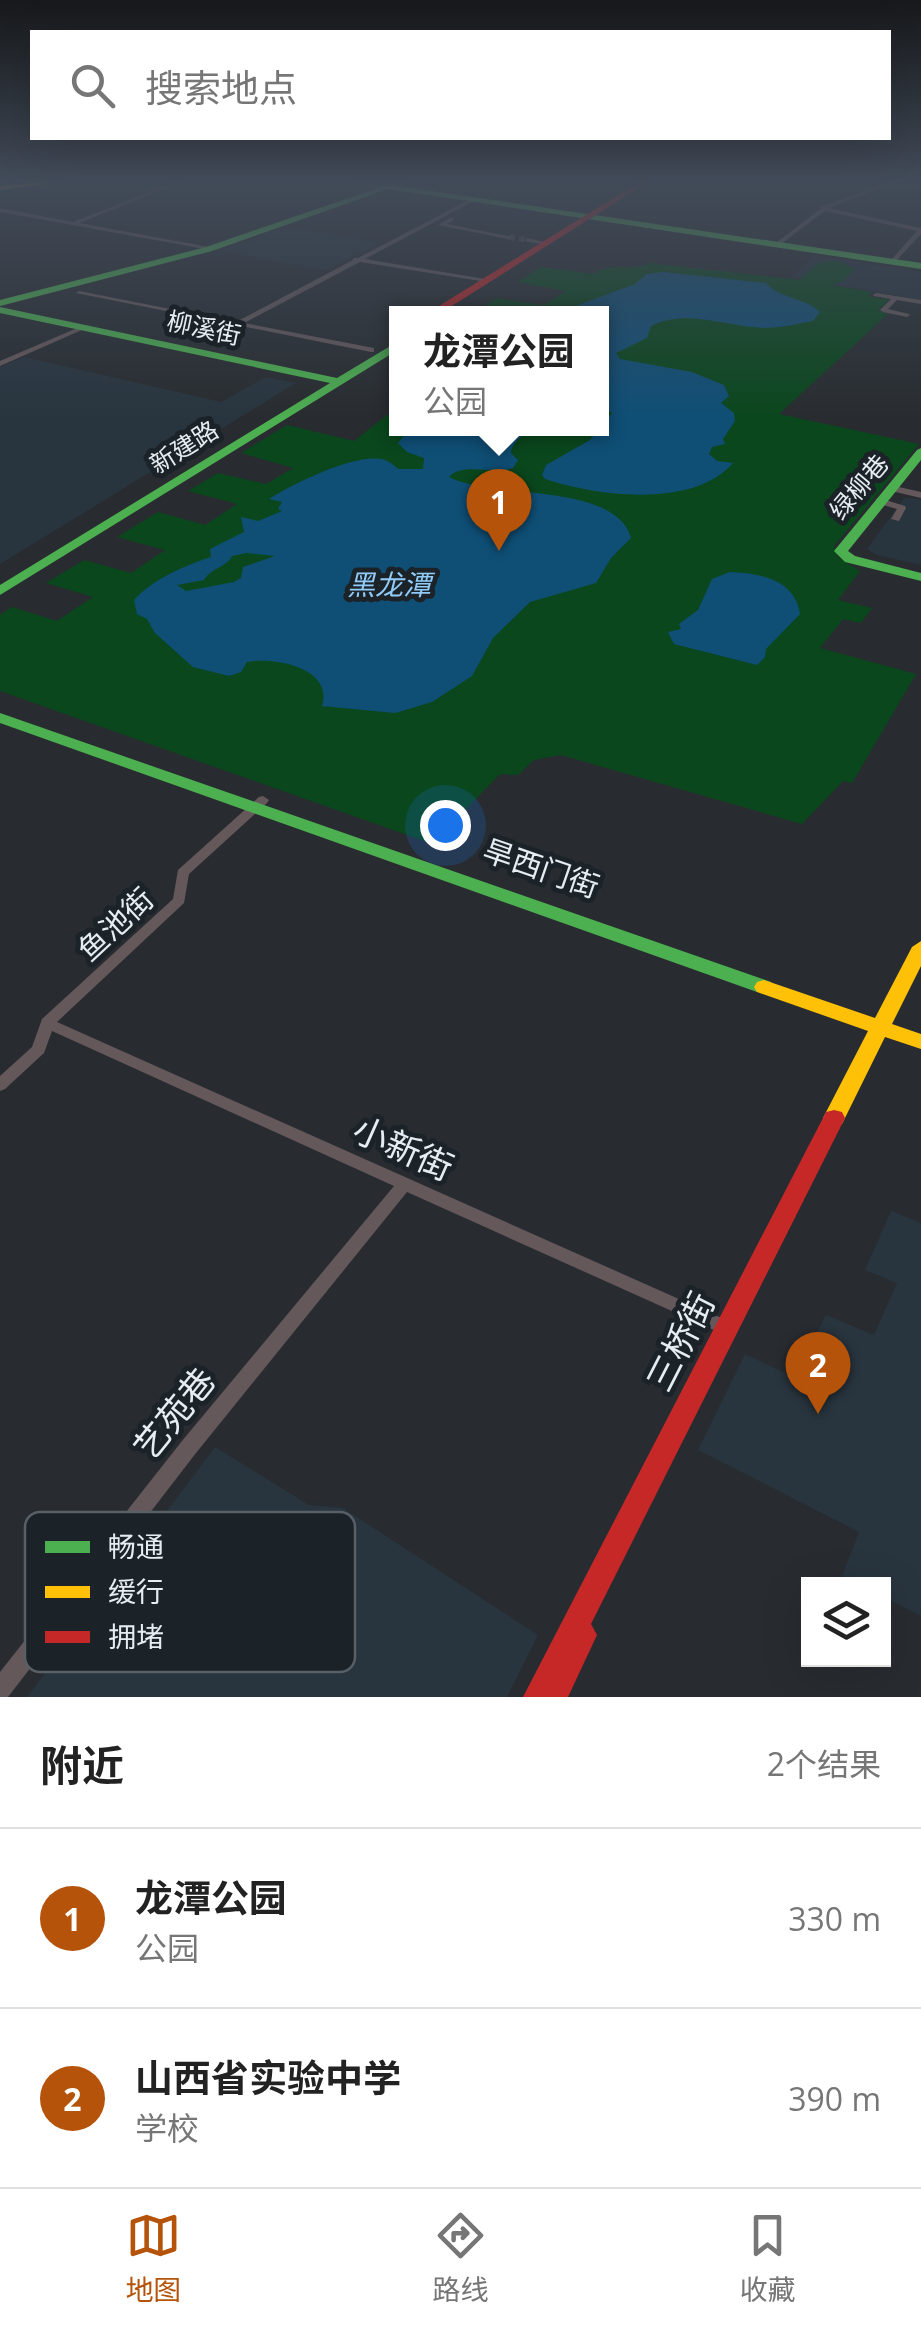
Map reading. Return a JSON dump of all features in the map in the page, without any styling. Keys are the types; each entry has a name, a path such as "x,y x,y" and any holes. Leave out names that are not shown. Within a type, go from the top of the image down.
{"main road":[{"path":"0,307 160,261"},
{"path":"444,306 517,261"},
{"path":"463,306 529,261"},
{"path":"895,261 921,265"},
{"name":"柳溪街","path":"0,307 78,329 328,382"},
{"name":"新建路","path":"0,591 328,382 389,338"},
{"name":"新建路","path":"0,578 328,382 389,351"},
{"name":"绿柳巷","path":"891,496 921,452"},
{"name":"绿柳巷","path":"921,460 847,554 921,576"},
{"name":"旱西门街","path":"0,708 258,804"},
{"name":"旱西门街","path":"0,718 258,804 888,1025"},
{"path":"888,1025 921,947"},
{"path":"888,1025 921,966"},
{"path":"888,1025 921,1032"},
{"path":"888,1025 921,1042"},
{"name":"三桥街","path":"538,1697 888,1025"},
{"name":"三桥街","path":"552,1697 729,1329"}],"street":[{"path":"237,324 351,261"},
{"path":"368,261 485,281"},
{"path":"79,292 371,350"},
{"path":"876,295 921,302"},
{"path":"896,298 883,310 907,315"},
{"path":"0,364 78,329"},
{"path":"891,496 921,494"},
{"name":"鱼池街","path":"0,1085 39,1050 47,1023 179,900 183,874 258,804"},
{"name":"小新街","path":"47,1023 729,1329"},
{"name":"艺苑巷","path":"138,1512 405,1183"},
{"name":"艺苑巷","path":"0,1689 25,1657"}],"shaded area":[{"path":"277,261 344,261 327,270"},
{"path":"809,261 849,261 921,272 921,300 792,277"},
{"path":"24,357 221,402 266,377 296,383 0,564 0,367"},
{"path":"904,498 921,499 921,565 867,549"},
{"path":"891,1211 921,1223 921,1616 891,1601 891,1577 842,1576 859,1532 698,1450 745,1354 794,1377 826,1315 874,1335 897,1283 865,1270"},
{"path":"215,1447 309,1505 349,1512 166,1512"},
{"path":"355,1516 538,1635 507,1697 27,1697 46,1672 355,1672"}],"green space":[{"path":"838,261 855,269 843,281 831,285 872,292 868,296 889,300 878,310 888,314 779,414 919,444 834,546 839,558 860,571 838,600 872,608 861,623 843,619 820,648 916,674 852,783 843,781 802,824 561,755 534,760 518,775 500,774 440,836 427,842 0,691 0,615 12,607 57,621 93,597 46,583 84,560 131,573 165,550 117,537 158,512 205,525 237,504 188,491 218,473 266,484 293,468 241,453 287,425 354,441 389,414 389,436 609,436 609,306 484,306 497,298 543,305 566,291 517,282 541,267 593,274 649,263 799,280 818,263"}],"water":[{"path":"662,272 766,283 820,312 813,321 770,328 693,318 665,321 651,326 647,338 616,353 620,359 692,372 724,385 729,396 721,403 734,413 735,421 723,439 725,444 712,447 709,454 717,461 733,463 716,478 669,493 643,495 590,490 545,479 542,475 546,465 593,436 609,436 609,306 576,306 635,284 647,274"},
{"name":"黑龙潭","path":"404,436 523,436 511,453 518,460 513,468 462,470 449,477 468,484 578,500 602,508 621,520 631,538 611,558 596,583 530,602 493,638 472,676 432,702 395,713 322,706 319,682 285,663 247,662 241,672 229,676 193,667 155,633 147,619 137,614 134,600 142,592 170,574 211,557 210,549 244,532 241,517 258,521 282,511 278,509 282,502 269,499 327,470 361,460 387,461 399,469 423,469 424,458 407,452 398,443","holes":["232,556 275,556 243,567 241,578 234,582 186,591 177,585 204,580"]},
{"path":"730,572 775,581 797,602 800,614 766,649 765,657 757,665 674,644 668,632 681,629 679,624 698,610 712,579"}],"traffic: fast":[{"path":"0,303 162,261"},
{"path":"889,261 921,266"},
{"path":"0,310 339,382"},
{"path":"0,591 389,351"},
{"path":"921,452 841,551 850,559 921,577"},
{"path":"0,718 764,987"}],"traffic: slow":[{"path":"834,1118 921,947"},
{"path":"764,987 921,1042"}],"traffic: jam":[{"path":"444,306 516,261"},
{"path":"538,1697 834,1118"},
{"path":"552,1697 583,1635"}],"place":[{"name":"龙潭公园","path":"499,551"},
{"name":"山西省实验中学","path":"818,1414"}]}
